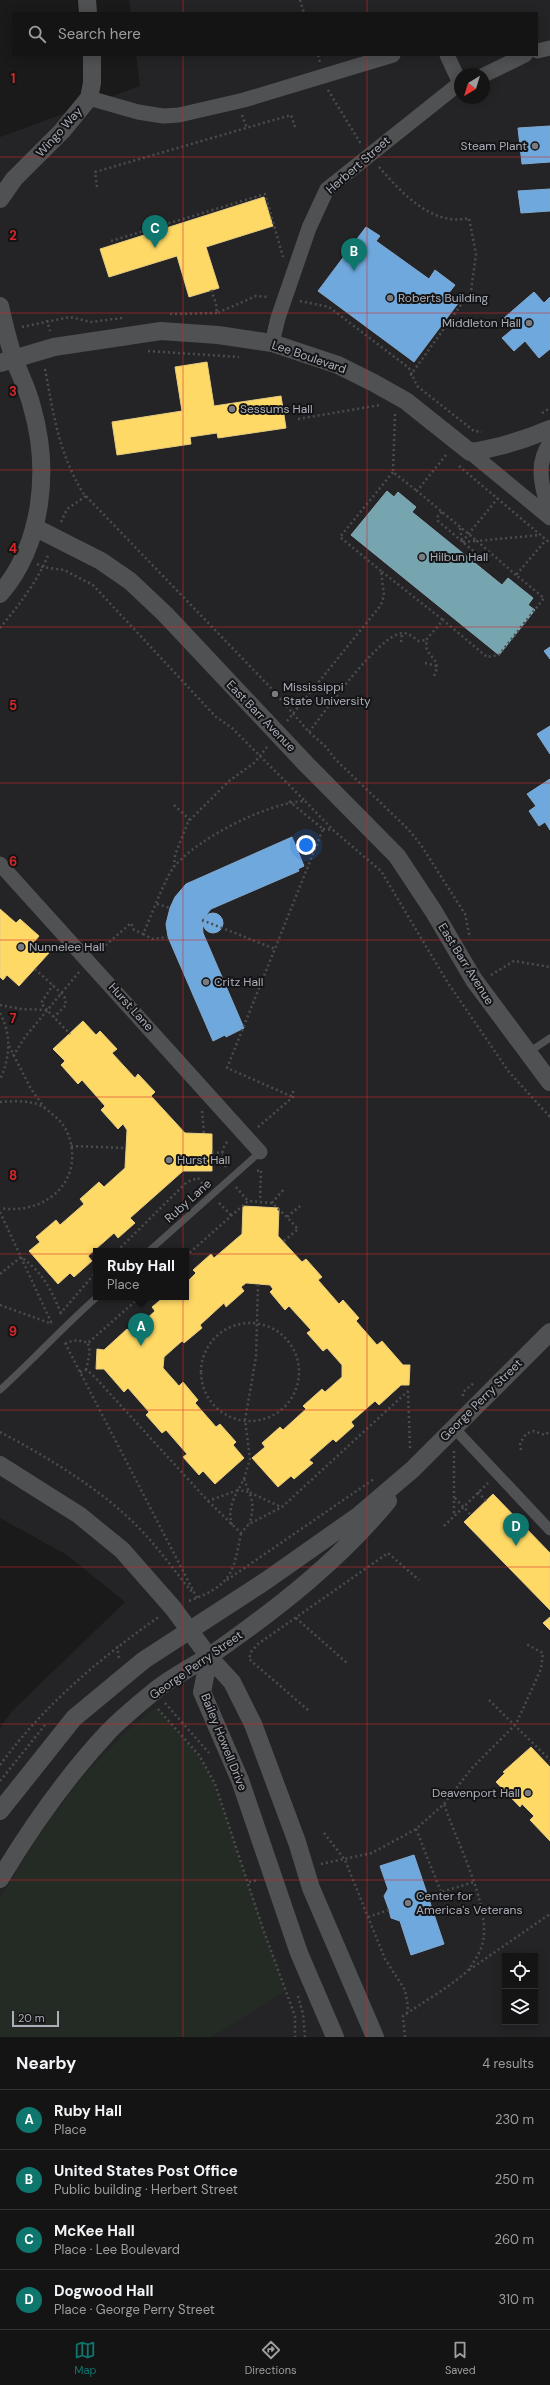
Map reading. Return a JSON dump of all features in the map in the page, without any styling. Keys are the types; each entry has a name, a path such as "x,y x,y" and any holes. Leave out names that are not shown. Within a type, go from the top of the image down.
{"street":[{"path":"87,0 88,12"},
{"path":"538,50 550,48"},
{"name":"Wingo Way","path":"0,199 14,179 62,131 89,98 92,83 92,56"},
{"path":"89,98 138,112 163,116 179,115 244,100 390,56"},
{"path":"447,56 454,70"},
{"path":"490,72 523,56"},
{"name":"Herbert Street","path":"272,343 284,299 309,228 326,189 454,88"},
{"path":"0,306 12,366 33,408 42,465 36,528 24,558 0,594"},
{"name":"Lee Boulevard","path":"12,366 54,347 161,331 218,335 272,343 338,365 406,401 550,518"},
{"path":"470,452 494,448 529,438 550,429"},
{"path":"550,443 543,459 541,472 541,488 550,514"},
{"name":"East Barr Avenue","path":"36,528 101,561 130,581 165,614 397,856 434,912 463,963 527,1054 550,1082"},
{"name":"Hurst Lane","path":"0,864 260,1152"},
{"name":"George Perry Street","path":"0,1811 74,1718 129,1673 190,1629 267,1580 358,1516 412,1461 454,1428 550,1332"},
{"path":"454,1428 550,1530"},
{"name":"George Perry Street","path":"0,1879 18,1848 74,1772 110,1730 151,1695 209,1657 268,1615 322,1572 372,1521 412,1461"},
{"path":"0,1465 86,1520 122,1550 173,1608 190,1629 209,1657 232,1682 253,1724 311,1888 374,2037"},
{"name":"Bailey Howell Drive","path":"209,1657 202,1692 240,1780 262,1879 299,1953 335,2037"}],"lane":[{"path":"527,1054 550,1038"},
{"name":"Ruby Lane","path":"152,1248 260,1152"},
{"path":"0,1390 35,1358 58,1331 94,1300"}],"path":[{"path":"300,0 304,12"},
{"path":"241,113 247,128"},
{"path":"97,187 95,172 291,115 295,127"},
{"path":"111,241 260,197 265,194 284,262"},
{"path":"410,376 471,291 476,254 469,218"},
{"path":"211,290 216,303 217,313"},
{"path":"163,314 191,312 217,313 256,296 284,299 329,307 408,368 410,376 417,386 474,431"},
{"path":"6,331 47,320 70,318 90,322 127,318"},
{"path":"140,352 246,357"},
{"path":"12,366 45,369 50,365"},
{"path":"45,369 60,444 68,468 86,496 293,713 309,732 326,747 344,769 410,830 434,862 465,914 471,940"},
{"path":"298,419 383,405 376,402"},
{"path":"391,410 400,418"},
{"path":"393,472 544,598 499,655 488,657 340,537 393,472 395,414"},
{"path":"440,450 452,460"},
{"path":"417,492 446,455"},
{"path":"458,465 550,543"},
{"path":"0,628 18,606 43,568 66,509 86,496"},
{"path":"462,542 498,498"},
{"path":"442,512 438,516 438,521 462,542 483,559 492,555"},
{"path":"460,528 462,542"},
{"path":"462,542 540,534"},
{"path":"516,575 546,540"},
{"path":"24,558 43,568 64,570 93,585 216,717 232,728 333,830 381,871 448,983 509,1072 550,1117"},
{"path":"174,868 175,855 190,820 229,781 244,771 259,756 381,605 384,595 381,570"},
{"path":"309,732 373,652 386,640 402,633 411,635 419,641 426,640 443,620"},
{"path":"401,642 402,633"},
{"path":"426,640 427,650 436,659 438,666 434,676"},
{"path":"425,663 438,666"},
{"path":"143,934 174,868 184,857 235,823 289,801 305,801"},
{"path":"289,801 323,829 333,830"},
{"path":"174,806 190,820"},
{"path":"293,1097 227,1068 323,829"},
{"path":"157,904 170,908"},
{"path":"202,920 275,948"},
{"path":"93,956 132,923 134,930 152,939 168,937"},
{"path":"488,976 514,962 550,967"},
{"path":"13,1056 47,1010 83,966"},
{"path":"35,969 65,998 66,1005 54,1017"},
{"path":"485,970 492,982"},
{"path":"53,985 41,1003 70,1034"},
{"path":"0,1004 21,1009 47,1010"},
{"path":"0,1013 4,1021 9,1046 13,1056 44,1107"},
{"path":"0,1080 8,1063 9,1046"},
{"path":"293,1088 293,1097"},
{"path":"256,1128 293,1097"},
{"path":"0,1102 35,1103 44,1107 61,1120 68,1133 72,1158 69,1173 54,1195 41,1204 26,1209 0,1208"},
{"path":"202,1110 204,1134"},
{"path":"229,1139 224,1145 222,1162 229,1171"},
{"path":"71,1146 126,1148"},
{"path":"212,1152 223,1153"},
{"path":"254,1171 261,1170 260,1201"},
{"path":"120,1248 187,1182 198,1178 231,1216"},
{"path":"240,1182 236,1186 248,1200 272,1203 298,1229 284,1241"},
{"path":"272,1203 284,1188"},
{"path":"189,1253 248,1200"},
{"path":"287,1217 300,1206"},
{"path":"0,1212 52,1324 66,1344 197,1598"},
{"path":"0,1274 21,1257"},
{"path":"21,1257 42,1274 50,1286 61,1314"},
{"path":"52,1324 93,1276"},
{"path":"232,1526 230,1518 231,1507 244,1479 250,1459 245,1420 256,1358 258,1284"},
{"path":"66,1344 71,1341 88,1343 137,1300"},
{"path":"0,1305 52,1324"},
{"path":"243,1324 256,1324 276,1331 285,1338 293,1348 298,1360 298,1382 291,1399 278,1412 262,1420 245,1420 226,1414 215,1405 207,1394 202,1381 202,1367 209,1346 223,1331 243,1324"},
{"path":"86,1370 90,1352 88,1343"},
{"path":"80,1372 86,1370"},
{"path":"86,1370 208,1501 232,1526 241,1533"},
{"path":"227,1580 235,1564 241,1533 249,1524 282,1507 408,1391 412,1461"},
{"path":"521,1450 520,1443 526,1434 533,1431 545,1435 550,1431"},
{"path":"0,1432 44,1456 105,1500 138,1527 197,1598"},
{"path":"454,1450 454,1516"},
{"path":"197,1598 212,1592 380,1474"},
{"path":"444,1526 497,1474"},
{"path":"244,1479 250,1492 253,1507 249,1524"},
{"path":"208,1501 238,1490 250,1492 282,1507"},
{"path":"478,1492 486,1501"},
{"path":"454,1497 471,1515"},
{"path":"308,1710 249,1659 251,1652 258,1644 388,1553 419,1580"},
{"path":"0,1765 20,1738 47,1708 88,1669 117,1646 173,1608"},
{"path":"296,1618 347,1663"},
{"path":"305,1868 372,1853 416,1829 444,1804 472,1768 516,1724 541,1669 543,1653 526,1644"},
{"path":"117,1646 119,1659 129,1673"},
{"path":"151,1695 202,1744 213,1759"},
{"path":"151,1695 199,1755 215,1784 295,2016 295,2037"},
{"path":"489,1700 516,1724 550,1760"},
{"path":"444,1804 474,1882 484,1921 484,1936 480,1951 467,1971"},
{"path":"416,1829 442,1892"},
{"path":"324,1833 345,1860 385,1959 405,1990 408,2006 407,2013"},
{"path":"249,1882 262,1879"},
{"path":"428,1896 474,1882"},
{"path":"368,1917 389,1910"},
{"path":"405,2037 403,2016 550,1914"},
{"path":"297,1992 303,2014 305,2037"}],"shaded area":[{"name":"Mississippi State University","path":"129,0 550,0 550,2037 0,2037 0,1728 12,1711 125,1602 67,1555 0,1518 0,137 140,86 136,56 538,56 538,12 131,12"},
{"path":"156,1707 199,1756 214,1784 285,1991 212,2037 0,2037 0,1898 40,1833 81,1778 127,1731"}],"building: Homes":[{"path":"264,197 273,226 206,247 219,288 189,297 177,256 109,277 100,249"},
{"name":"Sessums Hall","path":"207,362 214,406 281,396 286,428 218,438 217,433 190,437 191,444 117,455 112,422 182,411 175,367"},
{"name":"Nunnelee Hall","path":"0,909 16,923 20,919 39,936 35,941 49,953 19,986 7,975 3,980 0,977"},
{"name":"Hurst Hall","path":"83,1021 96,1035 100,1031 117,1049 112,1053 135,1078 138,1074 155,1092 151,1096 185,1133 212,1134 212,1171 183,1171 130,1218 135,1223 118,1238 114,1233 97,1248 93,1248 93,1252 88,1256 92,1261 74,1277 70,1273 58,1284 29,1251 40,1242 36,1237 56,1220 60,1225 84,1204 80,1199 99,1182 104,1187 125,1168 127,1130 123,1124 118,1129 101,1110 105,1106 82,1080 78,1084 61,1065 65,1061 53,1049"},
{"path":"243,1206 279,1208 278,1236 302,1262 306,1259 322,1277 318,1280 339,1304 343,1300 359,1318 356,1321 377,1345 382,1341 403,1365 410,1365 409,1385 401,1385 379,1405 375,1401 351,1422 354,1426 336,1442 333,1439 309,1460 313,1463 294,1479 291,1476 278,1487 252,1458 265,1447 262,1443 280,1427 283,1430 306,1409 303,1406 322,1389 325,1392 342,1377 342,1365 327,1348 323,1351 307,1333 311,1330 289,1306 285,1310 270,1292 273,1289 270,1285 246,1283 241,1287 244,1291 226,1307 224,1303 200,1325 202,1328 184,1343 182,1341 164,1357 163,1368 179,1386 183,1382 198,1400 195,1403 216,1427 220,1424 236,1442 233,1445 244,1458 215,1484 203,1471 199,1475 183,1457 187,1454 166,1430 162,1433 146,1415 149,1412 128,1388 124,1392 104,1369 96,1369 97,1349 104,1350 127,1329 131,1333 155,1311 152,1307 160,1300 189,1300 189,1280 196,1273 193,1270 211,1254 214,1258 242,1234"},
{"path":"493,1494 550,1553 550,1610 464,1522"},
{"path":"550,1617 550,1630 543,1623"},
{"name":"Deavenport Hall","path":"531,1747 550,1767 550,1841 530,1820 534,1816 522,1804 520,1807 496,1782 505,1773 503,1772"}],"building: Schools":[{"name":"Steam Plant","path":"550,126 550,162 522,164 518,128"},
{"path":"550,189 550,211 521,213 518,191"},
{"name":"Roberts Building","path":"366,227 380,236 376,241 429,279 435,270 455,285 448,294 459,302 414,362 318,291"},
{"name":"Middleton Hall","path":"534,292 544,303 550,297 550,349 539,358 525,341 514,351 502,338 514,328 504,318"},
{"path":"550,647 550,659 544,651"},
{"path":"550,726 550,754 537,734"},
{"path":"550,779 550,830 545,822 539,826 529,811 536,806 527,794"},
{"name":"Critz Hall","path":"292,837 304,866 298,869 299,871 211,909 202,920 203,933 244,1028 226,1037 225,1035 213,1041 168,937 166,924 170,908 175,897 186,884"},
{"path":"213,913 220,916 223,923 220,930 213,933 206,930 203,923 206,916"},
{"name":"Center for America's Veterans","path":"414,1855 444,1944 411,1955 400,1921 391,1918 384,1896 388,1889 380,1866"}],"building: Public":[{"name":"Hilbun Hall","path":"387,491 394,497 398,492 416,507 412,512 502,585 508,578 533,598 528,605 535,610 499,655 351,535"}],"place":[{"name":"Steam Plant","path":"535,146"},
{"name":"McKee Hall","path":"155,248"},
{"name":"United States Post Office","path":"354,271"},
{"name":"Roberts Building","path":"390,298"},
{"name":"Middleton Hall","path":"529,323"},
{"name":"Sessums Hall","path":"232,409"},
{"name":"Hilbun Hall","path":"422,557"},
{"name":"Mississippi State University","path":"275,694"},
{"name":"Nunnelee Hall","path":"21,947"},
{"name":"Critz Hall","path":"206,982"},
{"name":"Hurst Hall","path":"169,1160"},
{"name":"Ruby Hall","path":"141,1346"},
{"name":"Dogwood Hall","path":"516,1546"},
{"name":"Deavenport Hall","path":"528,1793"},
{"name":"Center for America's Veterans","path":"408,1903"}]}
